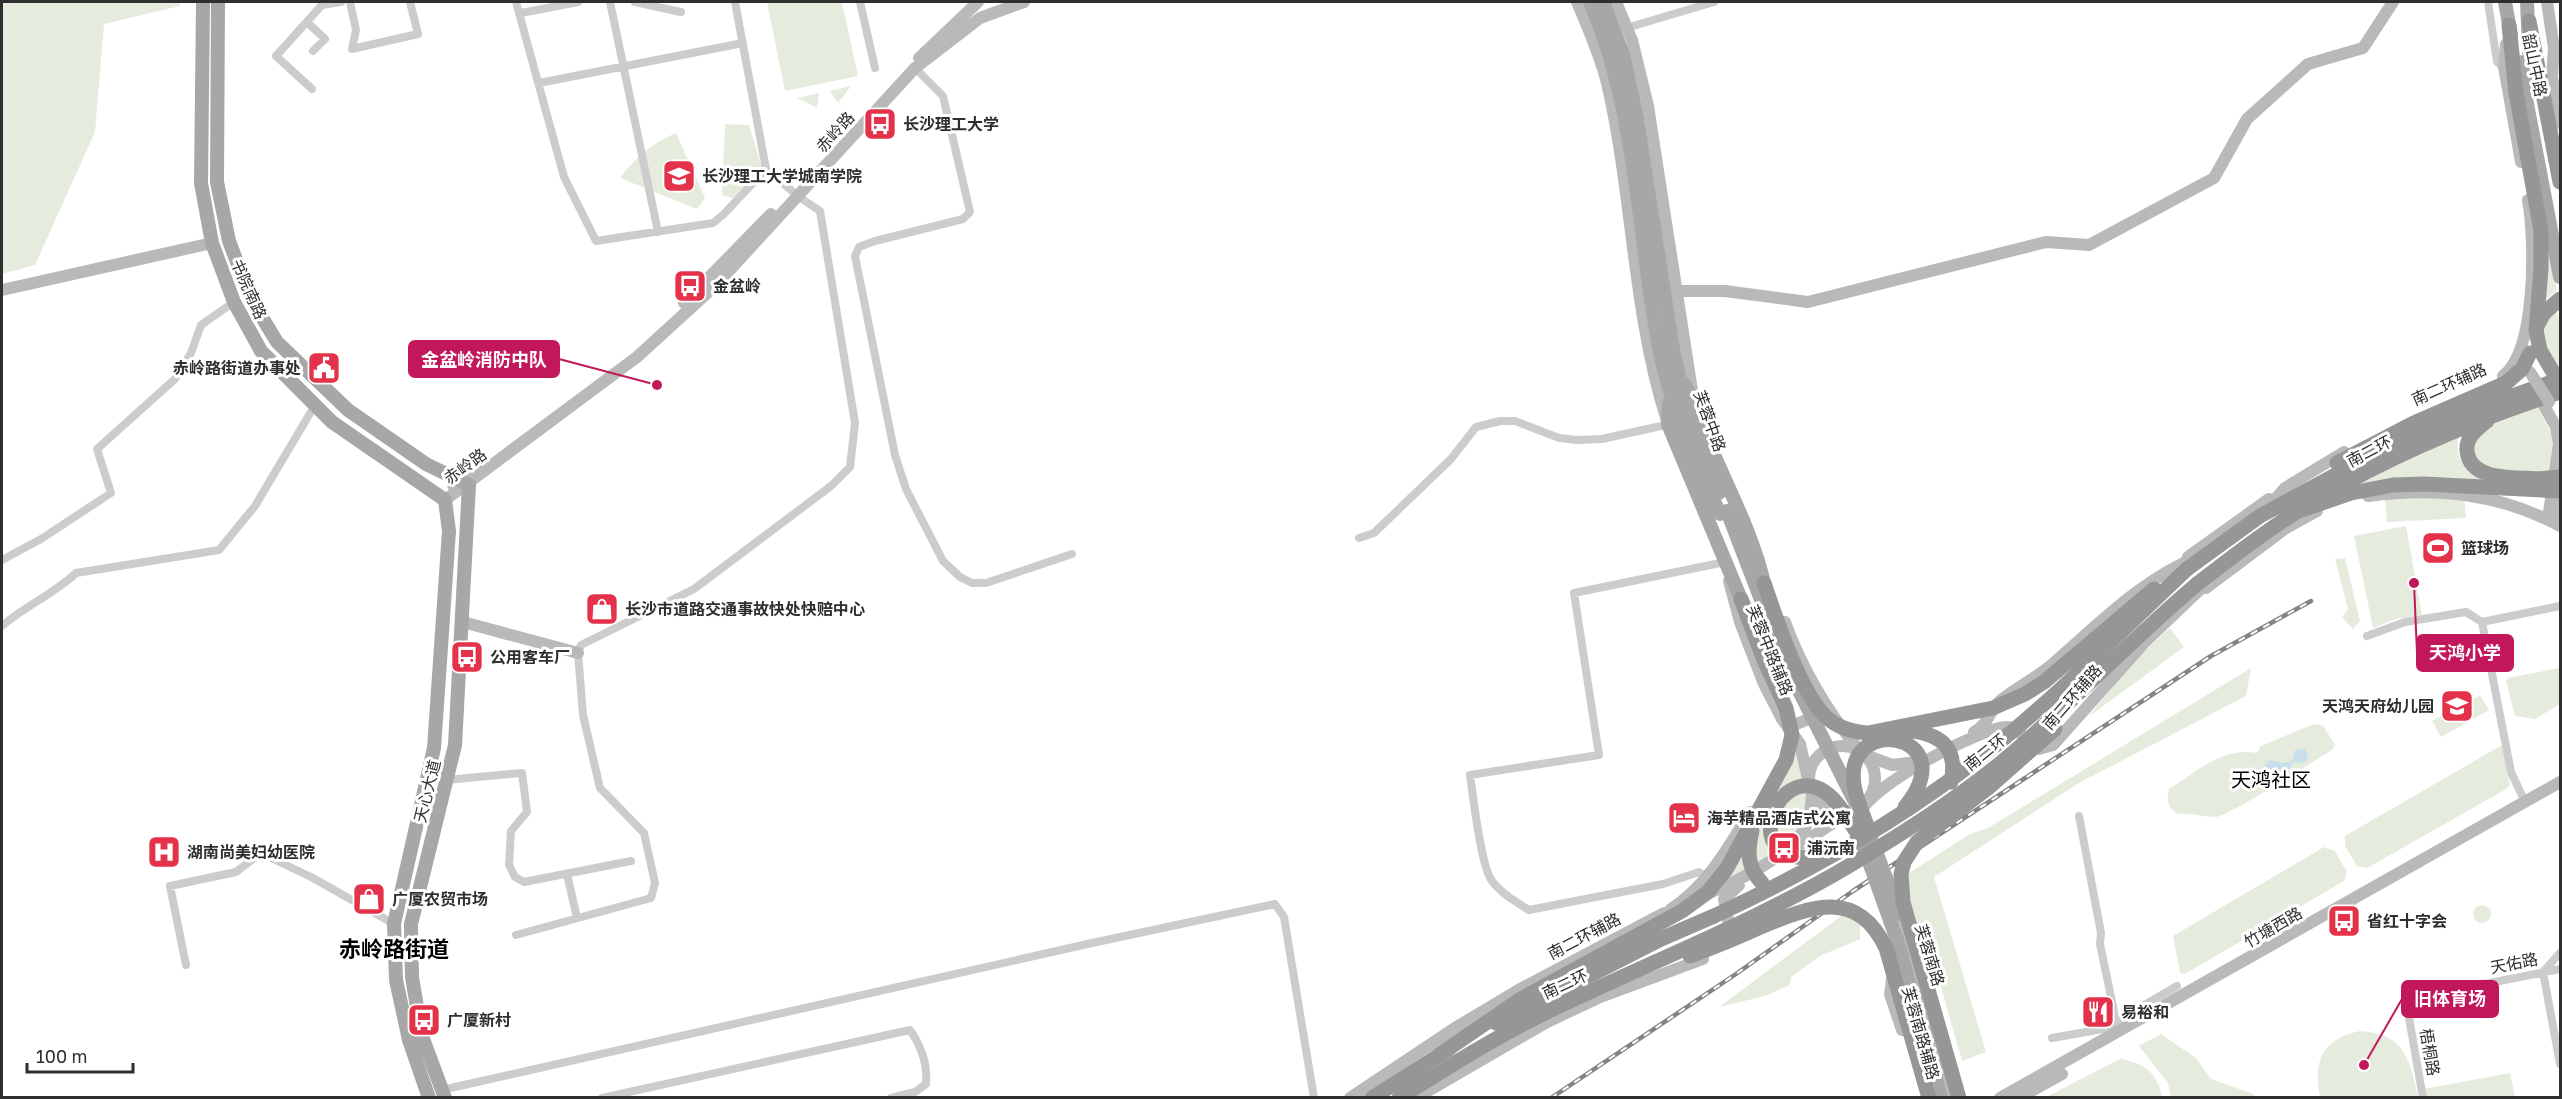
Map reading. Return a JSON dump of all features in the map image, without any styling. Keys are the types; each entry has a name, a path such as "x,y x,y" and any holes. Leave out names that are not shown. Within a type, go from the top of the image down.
{"highway":[{"path":"2529,21 2560,182"},
{"path":"2509,24 2516,93 2541,231 2541,269 2536,330 2540,350 2560,381"},
{"path":"2260,516 2313,477 2337,463 2414,423 2506,383 2527,362 2536,330 2544,313 2560,299"},
{"name":"南二环","path":"1372,1098 1439,1055 1604,967 1786,882 1935,791 1982,756 2060,690 2180,568 2211,551 2260,516 2418,433 2526,390 2560,381"},
{"name":"南二环","path":"1400,1098 1484,1046 1546,1012 1737,925 1811,886 1929,815 2009,756 2121,653 2222,565 2300,511 2396,457 2443,435 2505,411 2551,399"},
{"path":"2505,411 2485,423 2471,436 2466,449 2471,463 2485,473 2497,476 2540,479 2560,477"},
{"path":"2300,511 2351,493 2393,485 2505,487 2560,491"},
{"path":"1764,583 1795,663 1813,699 1825,716 1848,730 1868,733 1993,708 2025,694 2044,682 2180,568"},
{"path":"1439,1055 1521,999 1696,902 1708,892 1727,868 1786,760 1792,735 1786,708 1764,660 1741,599"},
{"path":"1959,1098 1903,902 1901,873 1904,862 1922,838 1988,788 2053,731 2121,653"},
{"path":"1886,730 1900,729 1928,733 1941,740 1952,755 1954,772 1951,785 1929,815"},
{"path":"1860,825 1854,784 1854,766 1863,750 1889,739 1898,739 1913,747 1921,761 1923,772 1917,790 1894,817"},
{"path":"1840,850 1800,859 1791,858 1779,849 1771,839 1769,829 1773,810 1779,801 1804,785 1820,789 1860,825"},
{"path":"1758,811 1748,856 1753,873 1762,883 1778,890 1787,891 1811,886"},
{"path":"1596,989 1717,946 1810,908 1823,906 1845,909 1869,923 1881,937 1886,948 1929,1098"}],"main road":[{"name":"书院南路","path":"203,2 201,183 212,243 234,302 261,351 332,422 446,500"},
{"name":"书院南路","path":"218,2 218,182 229,241 252,299 277,342 348,410 426,464 462,482"},
{"name":"芙蓉中路","path":"1590,2 1605,42 1621,97 1660,351 1674,423"},
{"name":"芙蓉中路","path":"1603,2 1621,30 1670,291 1678,374 1689,416 1723,513 1783,657 1860,825"},
{"name":"韶山中路","path":"2505,2 2520,66 2560,277"},
{"name":"韶山中路","path":"2527,2 2530,69 2560,239"},
{"path":"1678,374 1694,398 1712,450 1757,553 1764,583"},
{"path":"1674,423 1723,513"},
{"path":"1674,423 1741,599"},
{"name":"天心大道","path":"444,1094 422,1036 412,977 411,924 454,745 463,622 462,482"},
{"name":"天心大道","path":"429,1098 409,1040 396,980 394,924 434,748 449,531 446,500"},
{"name":"芙蓉南路","path":"1860,825 1898,943 1943,1098"},
{"name":"芙蓉南路","path":"1860,825 1887,874 1907,933 1952,1098"}],"street":[{"path":"312,89 276,56 322,5 341,2"},
{"path":"350,2 356,30 352,49 418,34 410,2"},
{"path":"516,2 564,177 596,241 713,223 766,169"},
{"path":"520,13 578,2"},
{"path":"610,2 657,232"},
{"path":"635,2 681,12"},
{"path":"516,935 651,898 655,883 644,833 600,788 583,715 578,653 581,645 694,589 831,486 850,466 855,423 820,210 766,169 735,2"},
{"path":"860,2 875,68"},
{"path":"972,3 987,2"},
{"name":"赤岭路","path":"796,194 915,69 980,18 1024,2"},
{"path":"1359,538 1374,532 1400,508 1451,459 1476,427 1500,421 1515,421 1559,438 1577,440 1602,439 1674,423 1657,390 1643,327 1613,113 1598,54 1577,2"},
{"path":"1616,2 1621,30 1714,2"},
{"path":"1694,398 1670,291 1725,291 1808,302 2046,242 2090,245 2214,178 2247,119 2308,64 2363,48 2392,2"},
{"path":"2488,2 2497,62 2504,67"},
{"path":"2547,2 2554,48 2552,77 2560,123"},
{"name":"赤岭路","path":"446,500 462,482 637,357 717,284 932,44 972,3"},
{"path":"307,22 325,39 313,51"},
{"path":"2509,24 2504,67 2533,236 2532,278 2518,358 2528,374 2551,399 2559,426 2555,523"},
{"path":"538,83 742,44"},
{"path":"915,69 943,96 970,212 963,219 859,247 855,256 895,455 906,489 943,561 960,577 972,584 986,583 1072,554"},
{"path":"2,290 212,243"},
{"path":"2,560 41,539 111,493 97,449 175,379 191,352 201,325 234,302"},
{"name":"南二环辅路","path":"1862,752 1892,765 1909,765 1978,730 1986,723 1998,703 2041,673 2138,591 2180,568 2285,488 2358,445 2498,380 2509,372 2518,358"},
{"path":"2,626 19,611 62,586 76,573 219,550 255,506 315,405"},
{"name":"南二环辅路","path":"2260,516 2285,488"},
{"path":"2555,523 2560,491"},
{"name":"南二环辅路","path":"2300,511 2393,493 2462,493 2497,501 2555,523"},
{"name":"南二环辅路","path":"1416,1098 1547,1022 1625,987 1714,955 1727,944 1731,932 1724,904 1728,894 1906,772 1975,736 1995,729 2011,727 2018,731 2028,743 2039,749 2053,745 2144,643 2197,589 2286,528 2331,504"},
{"name":"芙蓉中路辅路","path":"1757,553 1803,666 1819,696 1862,752"},
{"path":"1707,878 1699,872 1663,884 1529,910 1508,897 1490,879 1480,837 1470,775 1599,755 1574,593 1725,562"},
{"name":"芙蓉中路辅路","path":"1725,562 1744,633 1764,684 1782,719 1800,744 1808,778"},
{"path":"2367,636 2405,622 2466,612 2482,622 2560,606"},
{"path":"463,622 578,653"},
{"path":"2482,622 2511,772 2525,802"},
{"path":"1782,719 1794,725 1816,716 1821,708 1819,696"},
{"path":"1671,909 1707,878 1764,790 1783,752 1800,744"},
{"path":"1849,746 1862,752 1873,768 1875,776 1872,792 1851,810 1824,807 1812,794 1808,778 1814,760 1830,748 1849,746"},
{"path":"446,780 522,773 527,812 511,831 509,865 515,877 524,882 631,861"},
{"name":"竹塘西路","path":"2000,1098 2560,782"},
{"name":"竹塘西路","path":"2019,1098 2560,789"},
{"name":"南二环辅路","path":"1350,1098 1455,1028 1512,994 1671,909 1743,877 1792,844 1806,827 1812,794"},
{"name":"芙蓉南路辅路","path":"1851,810 1859,812 1860,825 1888,895 1952,1098"},
{"path":"2079,816 2101,933 2100,944 2116,1021"},
{"path":"186,965 171,886 236,872 261,853 313,878 394,924"},
{"path":"567,874 577,918"},
{"path":"444,1094 1092,943 1275,904 1284,917 1314,1098"},
{"name":"芙蓉南路辅路","path":"1905,946 1943,1098"},
{"name":"芙蓉南路辅路","path":"1905,946 1889,985 1890,994 1922,1098"},
{"name":"芙蓉南路辅路","path":"1905,946 1930,977 1966,1098"},
{"path":"2560,953 2543,972 2560,1064"},
{"name":"天佑路","path":"2408,1012 2439,993 2560,969"},
{"path":"2052,1038 2103,1029 2177,986"},
{"name":"梧桐路","path":"2408,1012 2423,1098"},
{"path":"602,1098 910,1030 921,1045 927,1074 926,1084 915,1092 891,1098"}],"green space":[{"path":"2,2 180,2 180,6 104,24 95,132 35,265 2,274"},
{"path":"767,2 842,2 858,76 785,91"},
{"path":"851,86 838,103 830,91"},
{"path":"819,93 817,108 797,98"},
{"path":"725,124 749,125 762,168 733,198 722,195"},
{"path":"676,133 705,198 697,209 620,178 645,152 659,141"},
{"path":"2548,248 2557,290 2546,299"},
{"path":"2556,307 2560,325 2560,369 2558,370 2545,350 2542,328"},
{"path":"2537,407 2553,436 2552,475 2516,475 2475,463 2472,439 2480,430"},
{"path":"2460,434 2458,450 2463,464 2474,475 2488,483 2348,490 2391,465"},
{"path":"2464,497 2466,518 2387,522 2385,499"},
{"path":"2406,526 2422,615 2396,619 2373,628 2354,536"},
{"name":"篮球场","path":"2443,532 2449,561 2433,564 2427,535"},
{"path":"2345,558 2360,621 2353,629 2342,617 2348,609 2335,559"},
{"path":"2170,628 2184,647 2088,717 2137,658"},
{"path":"2251,668 2246,696 2079,783 1934,877 1986,1052 1962,1061 1936,970 1922,955 1908,907 1906,875 1970,834 1988,828"},
{"path":"2560,668 2560,704 2535,719 2515,716 2506,681 2508,678"},
{"path":"2480,695 2489,710 2441,737 2432,721"},
{"path":"2318,724 2324,727 2335,745 2332,750 2237,808 2216,817 2179,814 2170,807 2169,789 2210,762 2232,754 2257,753 2261,746"},
{"path":"2502,745 2510,784 2508,788 2367,868 2357,866 2345,846 2345,836"},
{"path":"1797,750 1805,778 1807,800 1803,819 1794,834 1781,847 1723,883"},
{"path":"2324,847 2335,851 2347,872 2344,881 2185,974 2180,972 2173,936"},
{"path":"2478,905 2486,905 2491,910 2489,921 2478,923 2473,918 2473,910"},
{"path":"1844,914 1860,921 1860,939 1820,956 1791,977 1790,985 1765,996 1719,1007"},
{"path":"2360,1031 2387,1037 2396,1043 2408,1060 2418,1097 2320,1097 2318,1073 2323,1054 2337,1040"},
{"path":"2161,1034 2196,1058 2211,1079 2256,1097 2171,1097 2168,1083 2139,1046"},
{"path":"2122,1058 2150,1072 2157,1081 2162,1097 2046,1097"},
{"path":"2510,1073 2515,1097 2426,1097 2424,1089"}],"water":[{"path":"2306,749 2308,760 2302,763 2293,762 2290,769 2279,775 2276,770 2261,777 2257,784 2249,784 2248,780 2253,773 2263,770 2267,762 2271,760 2283,763 2292,761 2295,750"}],"railway":[{"path":"1551,1098 1736,974 1853,891 2211,656 2311,601"}],"place":[{"name":"长沙理工大学","path":"880,124"},
{"name":"长沙理工大学城南学院","path":"679,176"},
{"name":"金盆岭","path":"690,286"},
{"name":"赤岭路街道办事处","path":"324,368"},
{"name":"金盆岭消防中队","path":"657,385"},
{"name":"篮球场","path":"2438,548"},
{"name":"天鸿小学","path":"2414,583"},
{"name":"长沙市道路交通事故快处快赔中心","path":"602,609"},
{"name":"公用客车厂","path":"467,657"},
{"name":"天鸿天府幼儿园","path":"2457,706"},
{"name":"海芋精品酒店式公寓","path":"1684,818"},
{"name":"浦沅南","path":"1784,848"},
{"name":"湖南尚美妇幼医院","path":"164,852"},
{"name":"广厦农贸市场","path":"369,899"},
{"name":"省红十字会","path":"2344,921"},
{"name":"易裕和","path":"2098,1012"},
{"name":"广厦新村","path":"424,1020"},
{"name":"旧体育场","path":"2364,1065"}],"district":[{"name":"天鸿社区","path":"2271,779"},
{"name":"赤岭路街道","path":"394,948"}]}
